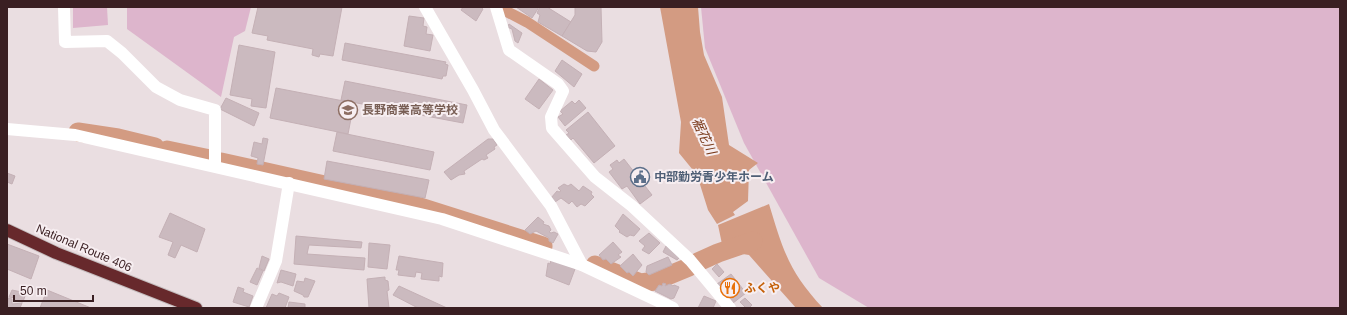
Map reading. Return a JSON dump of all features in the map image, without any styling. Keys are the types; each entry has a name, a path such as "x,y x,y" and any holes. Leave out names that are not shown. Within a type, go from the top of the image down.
{"highway":[{"name":"National Route 406","path":"7,230 56,253 196,308"}],"street":[{"path":"64,7 65,42 107,41 122,53 156,87 180,100 214,110 215,166"},
{"path":"425,7 473,90 494,130 552,206 582,265"},
{"path":"497,13 509,50 558,84 563,91 551,117 552,128 595,177 632,206 690,260 730,308"},
{"path":"7,130 75,135 442,219 582,265 673,308"},
{"path":"256,308 276,261 289,183"}],"shaded area":[{"path":"73,7 107,7 108,25 73,28"},
{"path":"127,7 251,7 245,31 234,37 221,97 127,29"},
{"path":"701,7 1340,7 1340,308 869,308 819,278 744,143 705,48"}],"water":[{"name":"裾花川","path":"660,7 698,7 704,55 722,97 729,145 758,163 749,170 748,201 733,212 735,215 717,224 708,210 697,175 679,153 681,122"},
{"path":"769,204 788,260 802,283 823,308 796,308 749,255 730,252 722,244 718,225"}],"building":[{"path":"258,7 342,7 333,56 320,54 319,57 312,55 313,49 267,40 268,36 252,33"},
{"path":"463,7 481,7 483,9 476,21 461,10"},
{"path":"516,7 539,7 532,18"},
{"path":"540,7 547,7 571,22 562,36 538,22 540,15 537,13"},
{"path":"575,7 601,7 602,42 596,52 587,51 562,36 575,15"},
{"path":"409,16 424,18 423,26 427,27 426,34 433,35 430,51 404,46"},
{"path":"509,24 522,33 518,43 515,41 512,29 507,27"},
{"path":"345,43 446,62 445,64 448,65 446,76 443,76 442,79 342,60"},
{"path":"239,45 275,52 266,108 251,106 252,99 230,95"},
{"path":"562,60 582,74 574,87 555,71"},
{"path":"539,79 553,90 539,109 525,99"},
{"path":"345,81 467,105 463,123 341,100"},
{"path":"276,88 354,103 348,134 270,118"},
{"path":"226,98 259,113 254,126 220,109"},
{"path":"579,100 586,108 565,126 558,117 563,114 560,111 572,101 575,104"},
{"path":"588,112 615,146 594,163 573,138 571,140 566,135 569,133 566,130"},
{"path":"337,132 434,152 430,170 333,151"},
{"path":"263,138 268,139 263,165 257,164 258,158 251,156 254,142 262,144"},
{"path":"488,139 493,139 497,145 494,147 495,149 486,155 488,158 484,160 482,159 464,171 465,174 459,175 451,180 444,172"},
{"path":"624,159 652,195 640,204 627,186 622,189 609,172 613,169 610,165 617,160 619,163"},
{"path":"327,161 429,180 425,198 324,179"},
{"path":"7,173 15,176 12,184 7,182"},
{"path":"564,184 568,186 571,184 579,191 583,186 592,192 591,194 594,197 585,206 581,204 577,207 572,201 569,204 561,198 555,202 551,198 557,191 561,191 558,188"},
{"path":"170,213 205,229 197,252 181,245 175,258 168,255 173,242 159,237"},
{"path":"623,214 640,229 634,236 630,235 627,237 619,232 620,231 615,226"},
{"path":"538,217 544,222 543,224 549,226 551,230 549,232 558,234 553,243 549,241 549,238 536,231 530,234 525,230"},
{"path":"649,233 660,243 649,254 642,250 645,246 639,241"},
{"path":"296,236 362,242 361,248 309,245 307,254 365,258 364,270 294,264"},
{"path":"613,242 622,252 618,255 621,257 611,264 606,259 603,260 599,255"},
{"path":"369,243 390,245 387,269 368,267"},
{"path":"7,244 39,256 31,279 7,269"},
{"path":"666,246 678,253 680,257 677,260 663,252"},
{"path":"633,254 642,265 633,276 629,272 627,273 620,266"},
{"path":"262,256 269,259 264,271 259,268"},
{"path":"399,256 443,263 442,277 439,276 439,281 421,279 422,273 416,272 415,277 398,275 399,270 396,270"},
{"path":"668,257 672,265 649,275 646,272 647,266"},
{"path":"551,260 575,269 569,285 546,276 548,263 550,264"},
{"path":"717,264 724,272 719,277 712,269"},
{"path":"257,268 263,271 257,285 250,282"},
{"path":"281,270 296,274 293,286 281,282 277,283"},
{"path":"731,274 746,293 733,303 717,284"},
{"path":"385,277 385,280 388,281 389,290 387,291 389,308 369,308 367,279"},
{"path":"305,278 315,281 308,297 304,297 303,295 294,291 297,281 304,282"},
{"path":"663,283 666,284 665,286 670,284 679,287 674,298 671,299 655,291 659,285 662,286"},
{"path":"399,286 447,308 418,308 393,295"},
{"path":"238,287 244,289 243,292 253,296 249,307 233,302"},
{"path":"12,290 26,293 23,302 9,297"},
{"path":"47,290 91,308 40,308"},
{"path":"279,293 289,297 285,308 266,308 272,294 277,296"},
{"path":"704,296 716,301 713,308 698,308"},
{"path":"8,298 12,299 12,304 22,303 20,308 7,308"},
{"path":"745,298 752,305 749,308 746,308 740,302"},
{"path":"289,302 305,304 305,308 288,308"}],"waterway":[{"path":"498,7 527,22 594,66"},
{"path":"78,132 118,138 155,147"},
{"path":"167,150 210,159"},
{"path":"221,162 414,205 543,246"},
{"path":"698,262 718,253 753,241"},
{"path":"595,265 641,283 655,281 689,267"}],"place":[{"name":"長野商業高等学校","path":"348,110"},
{"name":"中部勤労青少年ホーム","path":"640,177"},
{"name":"ふくや","path":"730,288"}]}
